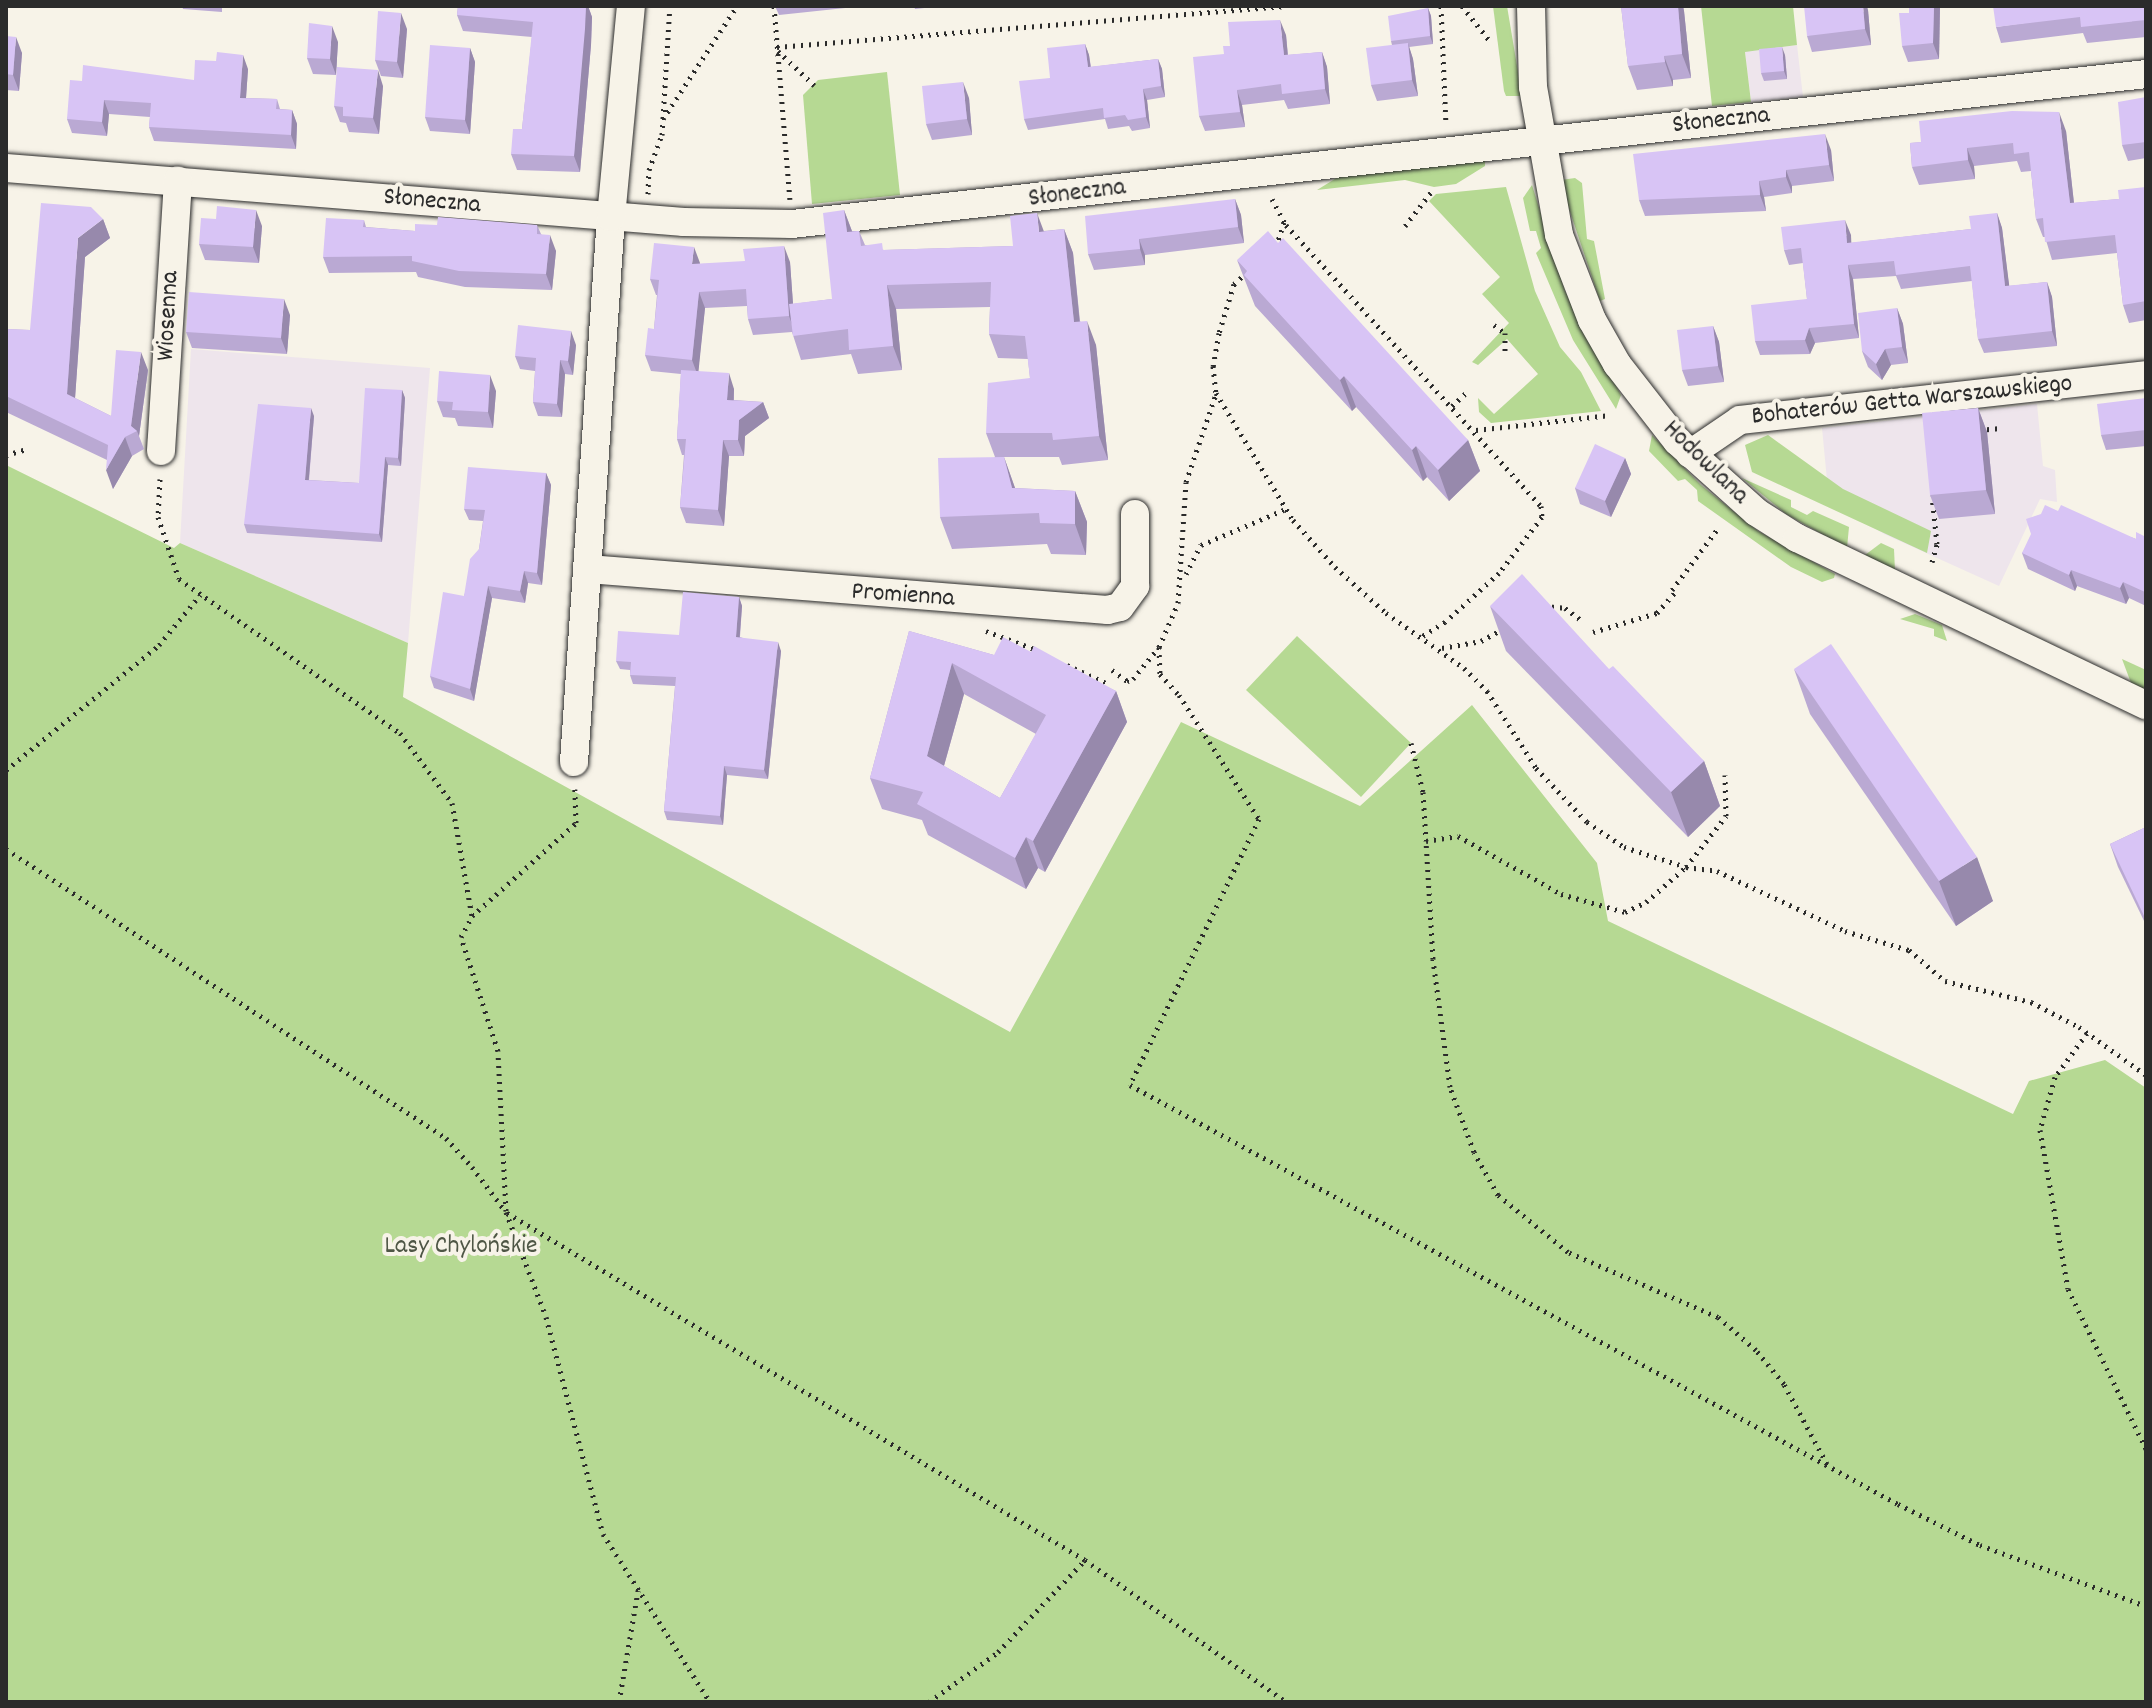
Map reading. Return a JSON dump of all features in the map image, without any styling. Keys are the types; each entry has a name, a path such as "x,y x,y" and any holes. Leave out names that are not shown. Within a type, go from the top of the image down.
{"street":[{"path":"574,762 611,217 631,6"},
{"name":"Hodowlana","path":"1531,6 1541,141 1559,235 1592,320 1643,400 1690,454 1756,512 1797,538 2146,705"},
{"name":"Słoneczna","path":"6,168 611,217 792,224 2146,74"},
{"name":"Wiosenna","path":"161,451 178,181"},
{"name":"Bohaterów Getta Warszawskiego","path":"1690,454 1740,420 2146,375"},
{"name":"Promienna","path":"588,569 1107,610 1120,607 1135,586 1135,514"}],"path":[{"path":"647,219 649,170 662,119 670,6"},
{"path":"662,119 737,6"},
{"path":"774,6 792,224"},
{"path":"777,49 1286,6"},
{"path":"1441,6 1446,150"},
{"path":"1462,6 1489,40"},
{"path":"777,49 814,85"},
{"path":"1405,226 1432,191"},
{"path":"1272,200 1284,222 1475,430 1543,514 1499,573 1445,622 1419,638"},
{"path":"1267,255 1276,248 1284,222"},
{"path":"1258,262 1234,284 1213,366 1216,393 1286,509 1335,567 1419,638 1441,648 1487,691 1536,768 1587,822 1624,847 1686,867 1717,871 1785,899 1845,931 1909,950 1945,981 2031,1002 2087,1033 2146,1075"},
{"path":"1494,325 1505,333 1505,356"},
{"path":"1452,406 1467,392"},
{"path":"1184,578 1181,523 1186,482 1216,393"},
{"path":"1475,430 1610,415"},
{"path":"1971,431 2001,428"},
{"path":"6,455 27,449"},
{"path":"161,451 158,517 179,579 400,733 452,803 472,916"},
{"path":"1931,483 1937,544 1932,562"},
{"path":"1112,670 1127,681 1133,679 1159,647 1184,578 1201,545 1286,509"},
{"path":"1593,632 1657,613 1719,527"},
{"path":"6,770 159,645 200,595"},
{"path":"1530,611 1552,604 1581,620"},
{"path":"1441,648 1481,641 1517,619"},
{"path":"981,629 1041,652"},
{"path":"1159,647 1160,674 1259,819 1130,1085 1980,1545 2146,1606"},
{"path":"1054,658 1106,683"},
{"path":"1411,743 1423,792 1433,959 1450,1087 1474,1152 1498,1195 1568,1252 1638,1287 1718,1317 1756,1350 1784,1384 1828,1465"},
{"path":"574,762 576,823 472,916 461,937 498,1051 506,1212 546,1317 603,1534 710,1702"},
{"path":"1426,841 1458,836 1561,894 1625,912 1646,902 1686,867 1726,816 1725,775"},
{"path":"6,849 446,1138 506,1212 1085,1560 1286,1702"},
{"path":"2087,1033 2055,1077 2040,1130 2068,1289 2146,1449"},
{"path":"929,1702 998,1652 1085,1560"},
{"path":"619,1702 639,1590"}],"shaded area":[{"path":"1797,45 1803,97 1751,102 1745,51"},
{"path":"191,349 430,368 408,643 180,543"},
{"path":"2037,404 2043,466 2055,470 2057,502 2040,499 1999,586 1884,534 1829,501 1822,428"}],"green space":[{"path":"1493,6 1507,6 1522,96 1506,96 1504,91"},
{"path":"1701,6 1793,6 1797,45 1745,52 1751,102 1712,106"},
{"path":"887,72 900,195 812,204 803,95 818,80"},
{"path":"1485,158 1485,166 1456,184 1434,187 1405,180 1317,190 1338,177"},
{"path":"1575,178 1582,183 1587,239 1594,241 1605,299 1600,301 1562,188 1561,180"},
{"path":"1532,185 1565,291 1621,395 1616,409 1573,340 1536,253 1541,248 1536,231 1530,231 1523,198"},
{"path":"1506,187 1535,291 1560,347 1581,372 1601,411 1491,423 1479,412 1478,398 1494,414 1538,374 1507,339 1478,365 1472,362 1509,323 1482,294 1500,277 1429,201 1436,194"},
{"path":"1652,435 1701,485 1758,531 1835,574 1834,578 1822,582 1791,567 1698,501 1697,490 1685,479 1678,481 1649,451"},
{"path":"1768,435 1843,489 1931,531 1927,553 1752,472 1745,445"},
{"name":"Lasy Chylońskie","path":"6,465 174,548 180,543 408,643 403,697 1010,1032 1181,722 1360,806 1472,705 1597,863 1608,921 2013,1114 2029,1081 2105,1060 2146,1088 2146,1702 6,1702"},
{"path":"1742,478 1791,500 1791,507 1807,515 1813,511 1849,527 1847,548 1786,514"},
{"path":"1881,543 1894,549 1895,571 1865,555"},
{"path":"1915,614 1942,625 1947,641 1934,636 1934,629 1900,619"},
{"path":"1297,636 1411,743 1361,797 1246,690"},
{"path":"2122,659 2146,670 2146,690 2131,683"}],"building":[{"path":"458,6 586,6 574,156 511,154 513,129 522,129 533,22 457,15"},
{"path":"1621,6 1678,6 1682,54 1664,56 1665,62 1628,66"},
{"path":"1804,6 1863,6 1865,29 1807,36"},
{"path":"1909,6 1934,6 1933,43 1902,46 1899,13 1909,13"},
{"path":"1993,6 2146,6 2146,20 2081,27 2080,17 1996,27"},
{"path":"1428,8 1430,36 1391,41 1388,16"},
{"path":"378,11 401,13 397,62 375,60"},
{"path":"1280,20 1284,55 1322,52 1325,89 1282,94 1281,84 1237,90 1240,112 1199,116 1193,57 1224,54 1223,46 1230,46 1228,22"},
{"path":"309,23 332,26 330,59 307,58"},
{"path":"6,36 16,37 13,75 6,74"},
{"path":"1408,43 1412,80 1371,85 1366,48"},
{"path":"1085,44 1088,67 1158,59 1161,86 1143,89 1146,117 1128,120 1125,115 1104,118 1103,108 1024,119 1019,81 1050,78 1047,48"},
{"path":"430,45 470,48 465,120 425,117"},
{"path":"1782,47 1784,71 1761,73 1759,49"},
{"path":"217,52 243,55 240,98 277,99 276,109 292,110 291,135 149,127 151,103 104,100 102,122 67,119 70,80 82,81 83,65 194,80 195,60 216,61"},
{"path":"337,67 378,70 373,118 343,116 343,107 334,106"},
{"path":"963,82 967,119 926,124 922,86"},
{"path":"2146,97 2146,142 2122,145 2118,102"},
{"path":"2012,111 2059,112 2070,203 2119,199 2118,190 2146,187 2146,301 2123,305 2115,235 2045,242 2043,218 2036,219 2029,152 2014,154 2013,143 1967,148 1968,160 1912,167 1910,143 1921,142 1919,121"},
{"path":"1825,134 1829,165 1786,170 1786,177 1759,181 1760,195 1639,200 1633,154"},
{"path":"1235,199 1238,227 1139,239 1140,249 1088,254 1085,216"},
{"path":"41,203 91,207 103,219 78,238 67,394 111,416 116,350 141,352 131,426 137,431 125,437 106,470 108,445 6,396 6,329 30,330"},
{"path":"217,206 256,210 253,247 199,244 201,218 216,219"},
{"path":"844,210 847,232 859,231 861,246 882,243 883,250 1013,246 1010,216 1037,213 1039,232 1064,229 1074,322 1087,321 1099,436 1053,440 1052,433 986,433 988,383 1030,378 1025,336 989,334 991,282 887,285 893,346 849,350 848,329 793,336 789,304 832,299 823,213"},
{"path":"1997,213 2005,286 2047,282 2052,331 1978,339 1970,266 1896,275 1894,261 1848,265 1854,324 1809,328 1805,340 1755,341 1751,305 1807,299 1801,248 1784,250 1781,227 1845,220 1847,243 1971,229 1969,216"},
{"path":"438,217 537,225 537,234 550,235 546,274 459,271 412,261 412,256 323,257 326,218 364,220 363,227 415,231 415,224 437,225"},
{"path":"1268,231 1278,243 1283,238 1468,440 1438,470 1416,446 1412,450 1344,376 1340,380 1244,275 1247,271 1237,260"},
{"path":"654,243 694,247 692,264 745,261 743,249 784,246 789,316 748,319 746,289 699,292 692,360 645,355 648,328 654,329 659,280 650,279"},
{"path":"189,292 284,299 281,338 186,332"},
{"path":"1897,308 1902,347 1885,349 1876,364 1862,351 1858,313"},
{"path":"518,325 571,331 568,361 560,360 557,404 533,402 536,358 515,356"},
{"path":"1713,326 1718,366 1682,370 1677,330"},
{"path":"681,370 729,373 727,400 763,402 739,420 738,440 723,440 718,510 680,507 686,439 677,439"},
{"path":"439,371 490,375 488,412 452,410 453,402 437,401"},
{"path":"365,388 402,390 398,458 385,457 379,534 244,524 258,404 311,408 305,480 359,483"},
{"path":"2146,398 2146,430 2101,435 2097,404"},
{"path":"1978,408 1986,490 1930,495 1922,413"},
{"path":"1595,444 1625,458 1605,501 1575,488"},
{"path":"1004,457 1012,488 1075,491 1075,524 1040,523 1039,513 940,517 938,458"},
{"path":"468,467 546,473 537,573 524,571 520,591 488,586 470,689 430,676 443,592 464,596 470,559 479,549 485,510 464,509"},
{"path":"2045,505 2058,511 2061,505 2136,539 2136,532 2146,537 2145,592 2123,582 2120,588 2071,570 2069,575 2022,553 2031,534 2026,519 2041,514"},
{"path":"1522,574 1609,669 1613,666 1704,761 1671,792 1490,606"},
{"path":"683,592 739,597 736,637 778,642 764,770 724,766 720,816 664,811 676,677 630,675 631,662 616,661 618,631 679,635"},
{"path":"909,631 994,655 1003,637 1031,652 1034,646 1116,691 1033,841 1026,837 1015,858 917,804 923,792 870,778","holes":["952,663 1046,715 1000,798 927,756"]},
{"path":"1831,644 1977,857 1939,881 1794,669"},
{"path":"2146,827 2146,920 2110,844"}]}
